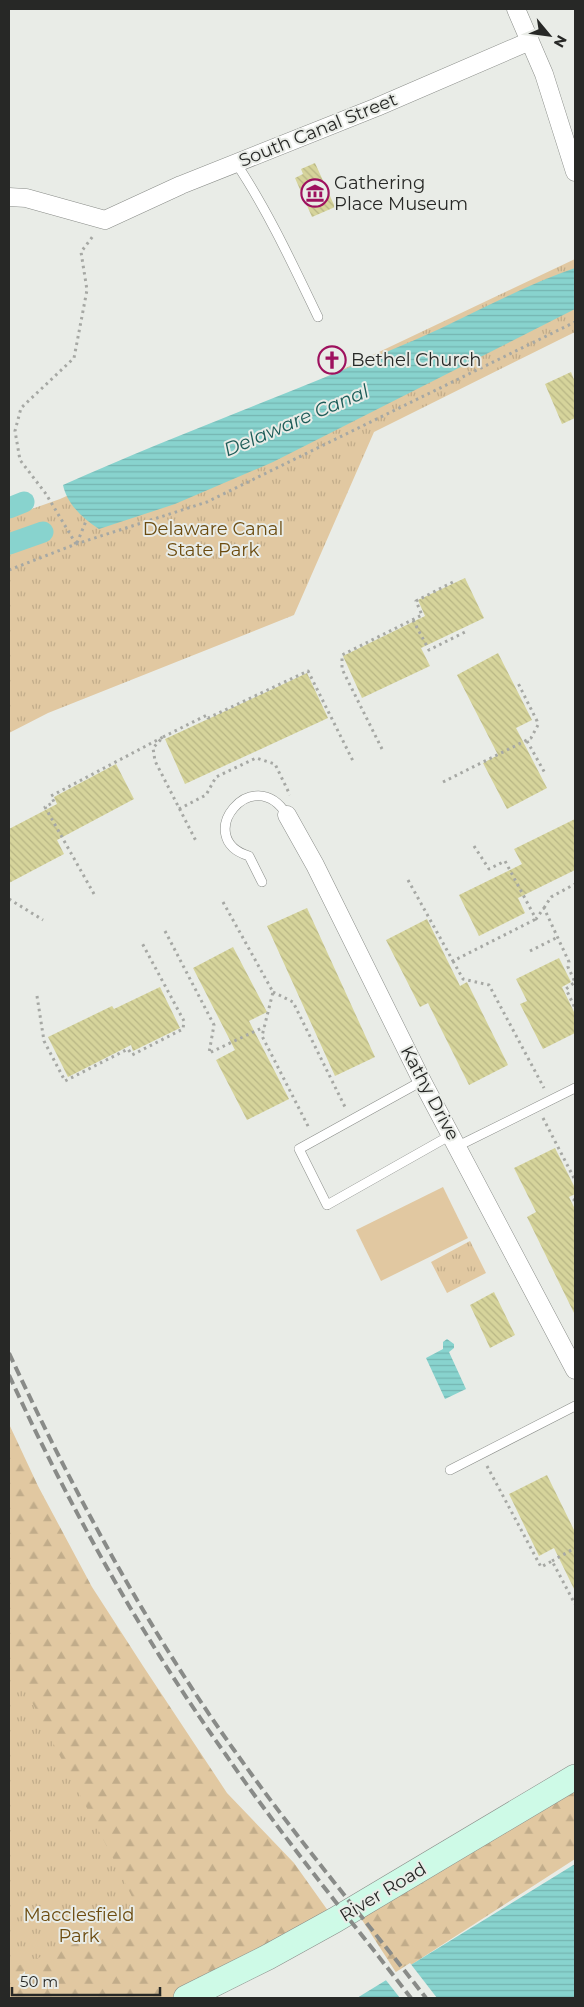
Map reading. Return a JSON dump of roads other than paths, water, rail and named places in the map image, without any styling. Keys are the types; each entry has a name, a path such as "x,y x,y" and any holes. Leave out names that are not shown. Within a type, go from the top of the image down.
{"main road":[{"name":"River Road","path":"186,1998 268,1957 335,1920 575,1777"}],"street":[{"path":"516,9 544,74 575,172"},
{"name":"South Canal Street","path":"9,197 26,198 105,220 181,185 377,107 530,41"},
{"name":"Kathy Drive","path":"288,815 319,873 422,1081 571,1350 575,1370"}],"lane":[{"path":"236,163 249,182 286,251 318,317"},
{"path":"262,882 249,856 238,852 230,845 226,835 225,824 229,813 235,804 244,798 264,796 282,806 288,815"},
{"path":"422,1081 299,1149 328,1205 454,1141 537,1107 575,1088"},
{"path":"450,1470 575,1406"}],"water":[{"path":"575,268 575,309 273,462 175,504 99,529 76,510 65,492 63,485 151,447 417,339 515,293"},
{"path":"447,1339 454,1344 454,1348 449,1352 466,1389 445,1399 426,1358 443,1349 443,1342"},
{"path":"575,1864 575,1998 357,1998"}],"waterway":[{"name":"Delaware Canal","path":"9,508 24,502"},
{"path":"9,544 43,532"}],"railway":[{"path":"9,1353 33,1405 112,1556 170,1655 201,1703 304,1844 426,1998"},
{"path":"9,1375 32,1425 82,1522 136,1618 165,1664 248,1786 411,1998"}],"place":[{"name":"Gathering Place Museum","path":"315,193"},
{"name":"Bethel Church","path":"332,360"}],"park label":[{"name":"Delaware Canal State Park","path":"213,539"},
{"name":"Macclesfield Park","path":"79,1925"}]}
